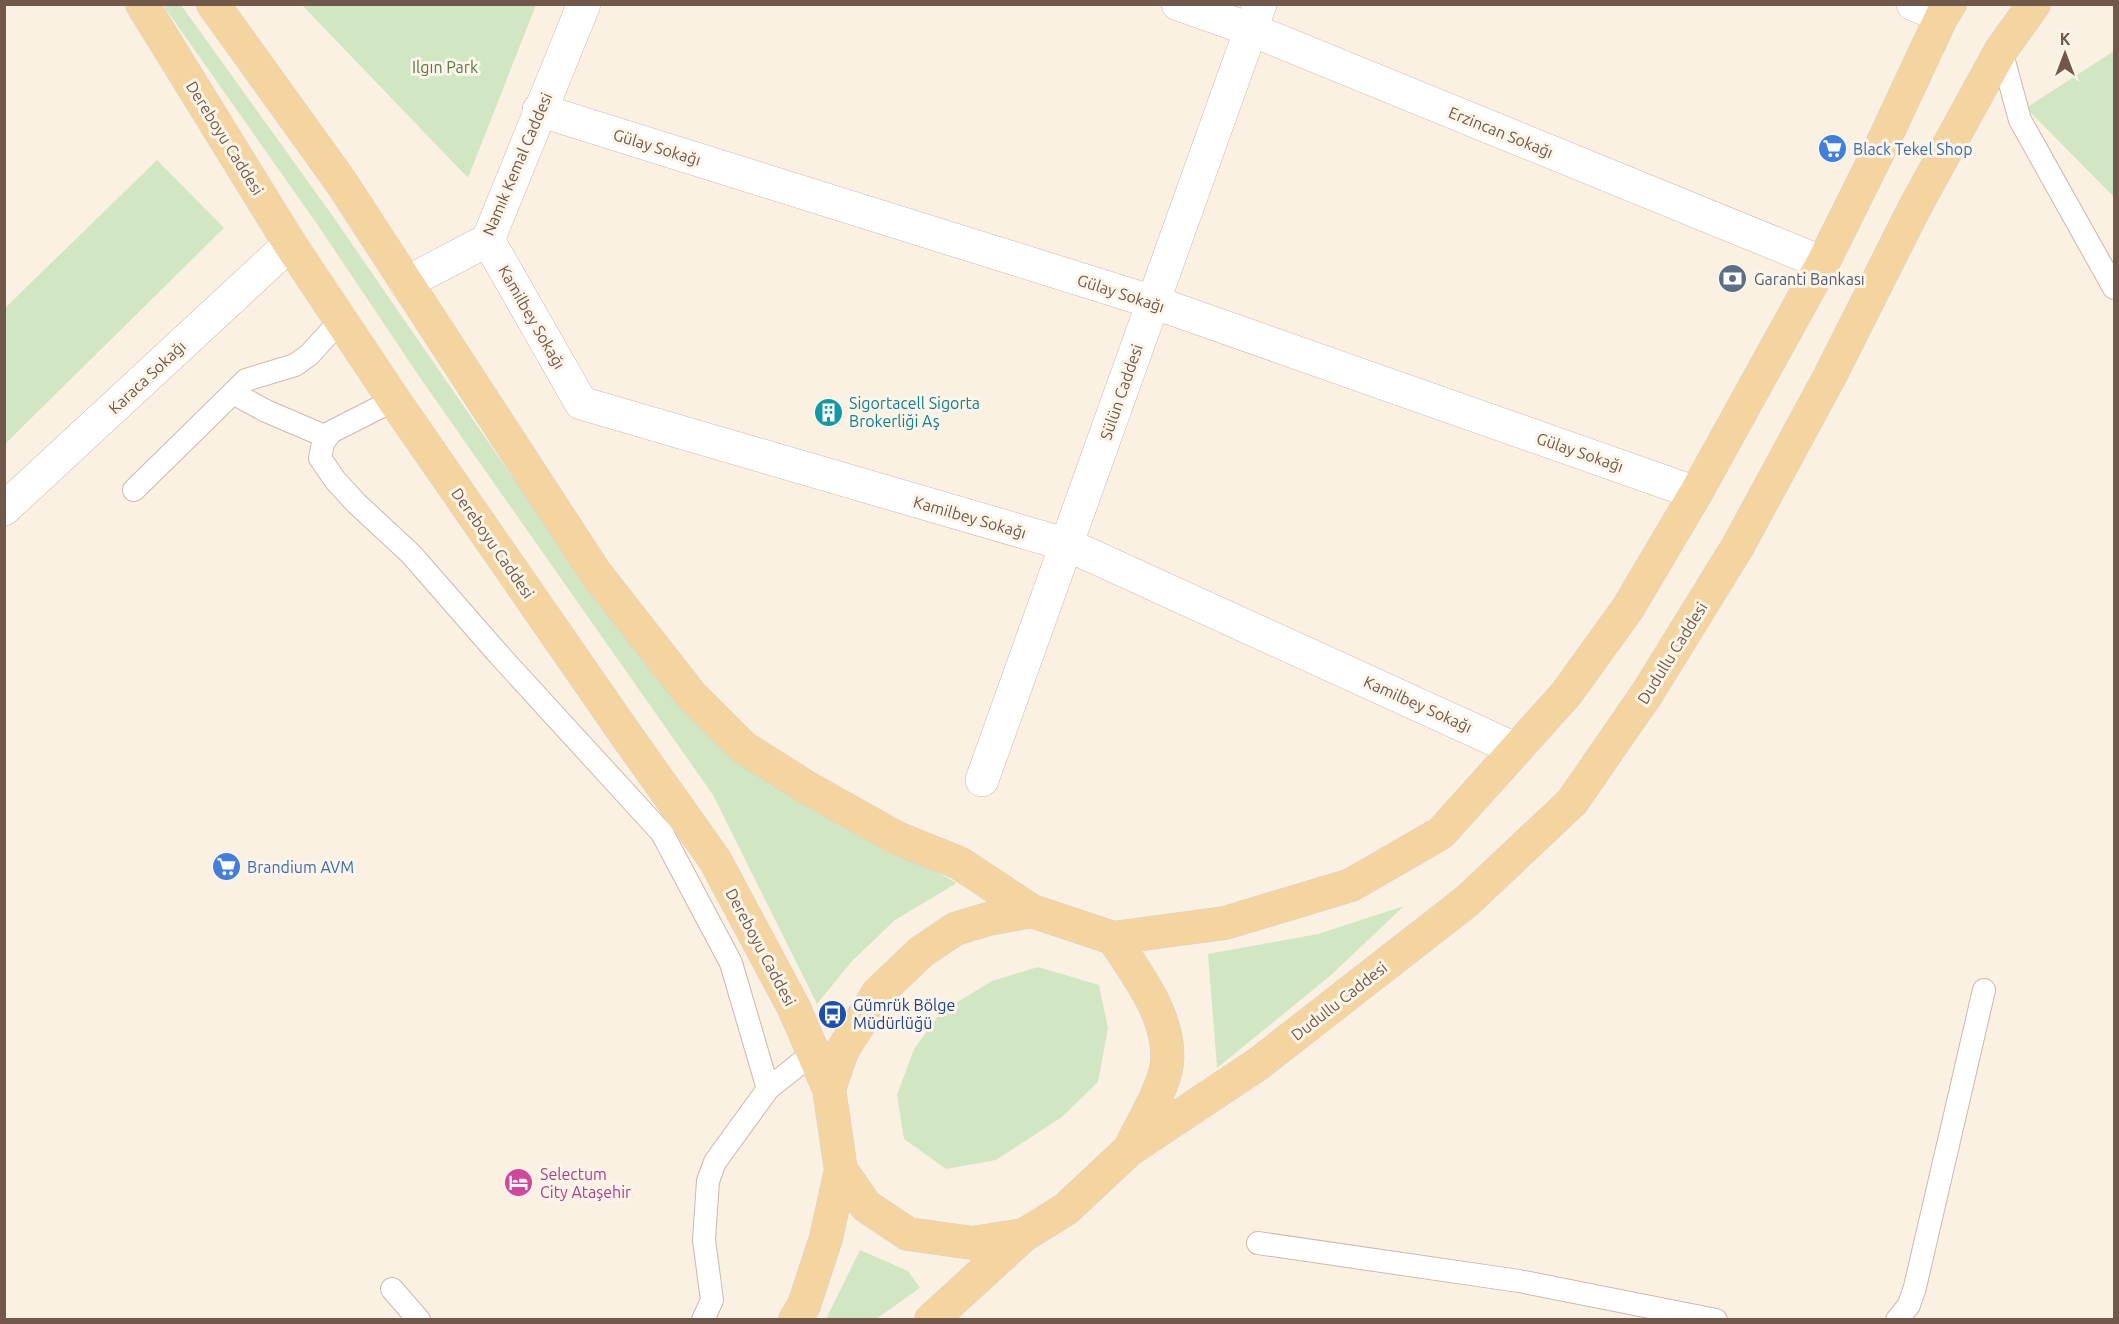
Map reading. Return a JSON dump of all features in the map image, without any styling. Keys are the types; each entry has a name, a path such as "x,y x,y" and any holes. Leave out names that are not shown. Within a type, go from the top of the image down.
{"main road":[{"name":"Dereboyu Caddesi","path":"142,4 290,244 394,400 715,860 794,1008 829,1089"},
{"path":"213,4 341,182 594,571 691,695 743,747 806,787 897,838 959,863 1032,911"},
{"name":"Dudullu Caddesi","path":"931,1320 1024,1234 1066,1209 1129,1150 1258,1064 1467,902 1572,802 1648,692 1738,546 1830,376 1914,209 2001,50 2034,4"},
{"name":"Dudullu Caddesi","path":"795,1320 804,1305 826,1238 841,1170 829,1089 842,1051 878,993 921,952 955,929 988,919 1032,911 1113,938 1225,923 1351,885 1441,833 1566,694 1628,608 1696,493 1823,263 1885,138 1935,8"},
{"name":"Dudullu Caddesi","path":"1113,938 1144,985 1163,1024 1167,1062 1156,1097 1129,1150"},
{"name":"Dudullu Caddesi","path":"841,1170 866,1206 908,1234 973,1243 1024,1234"}],"street":[{"name":"Namık Kemal Caddesi","path":"406,283 488,240 584,4"},
{"name":"Erzincan Sokağı","path":"1178,4 1256,17 1823,263"},
{"name":"Sülün Caddesi","path":"982,780 1256,17"},
{"name":"Gülay Sokağı","path":"539,110 1153,302 1696,493"},
{"name":"Kamilbey Sokağı","path":"488,240 581,403 1068,545 1515,749"},
{"name":"Karaca Sokağı","path":"4,509 290,244"}],"lane":[{"path":"2001,50 2020,120 2115,288"},
{"path":"134,490 246,380 295,365 309,354 341,320"},
{"path":"233,393 266,411 327,437"},
{"path":"394,400 331,432 323,443 320,458 335,480 356,503 411,554 501,657 662,832 731,963 768,1089"},
{"path":"1897,1320 1909,1305 1915,1287 1984,990"},
{"path":"703,1320 712,1300 704,1240 708,1181 715,1162 768,1089 813,1053"},
{"path":"1258,1243 1519,1281 1716,1320"},
{"path":"392,1289 418,1320"}],"green space":[{"path":"163,5 181,5 332,215 602,607 781,790 957,883 895,920 852,961 817,1004 713,795 423,382 317,224"},
{"name":"Ilgın Park","path":"302,5 536,5 468,178"},
{"path":"2114,51 2114,197 2026,108"},
{"path":"157,160 224,228 5,444 5,308"},
{"path":"1404,906 1330,976 1217,1068 1208,954 1318,934"},
{"path":"1038,967 1099,985 1108,1028 1098,1082 1062,1117 996,1160 946,1169 904,1139 897,1095 914,1049 941,1012 992,981"},
{"path":"860,1250 908,1271 920,1288 876,1319 826,1319"}],"place":[{"name":"Black Tekel Shop","path":"1832,149"},
{"name":"Garanti Bankası","path":"1733,279"},
{"name":"Sigortacell Sigorta Brokerliği Aş","path":"828,412"},
{"name":"Brandium AVM","path":"226,867"},
{"name":"Gümrük Bölge Müdürlüğü","path":"832,1014"},
{"name":"Selectum City Ataşehir","path":"519,1183"}]}
